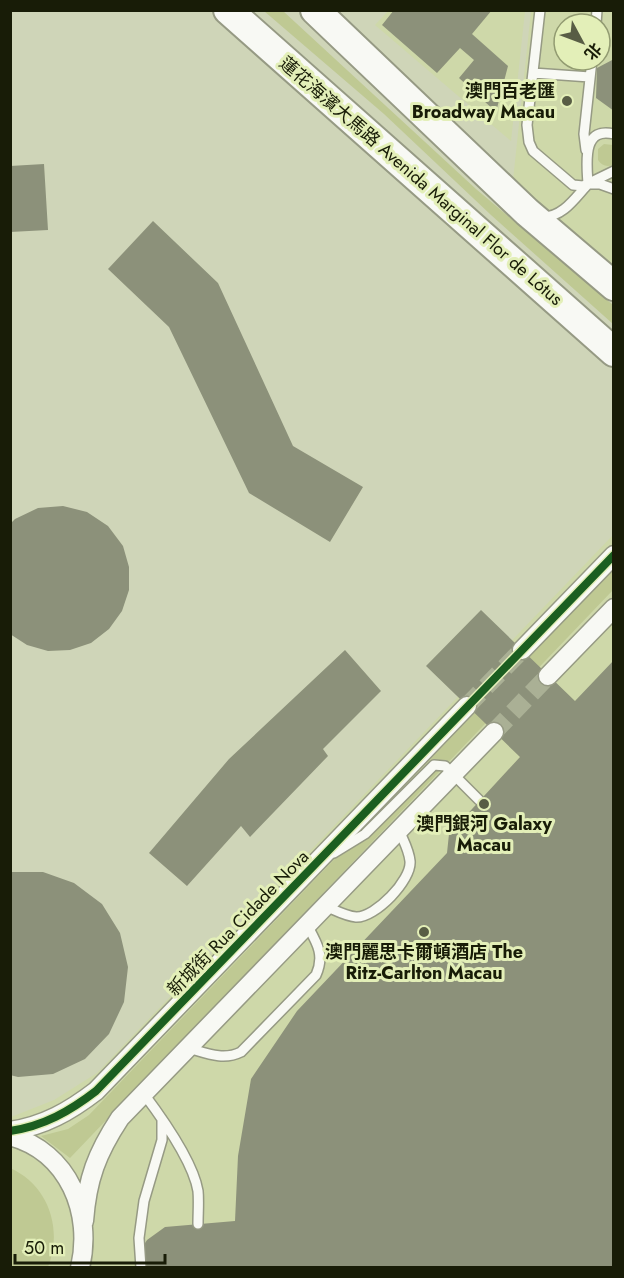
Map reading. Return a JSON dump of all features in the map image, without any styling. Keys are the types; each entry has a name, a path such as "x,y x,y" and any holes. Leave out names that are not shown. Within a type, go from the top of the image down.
{"main road":[{"name":"蓮花海濱大馬路 Avenida Marginal Flor de Lótus","path":"228,10 614,352"},
{"path":"315,10 527,212 614,285"}],"street":[{"path":"522,650 614,555"},
{"path":"548,676 614,608"},
{"name":"新城街 Rua Cidade Nova","path":"10,1131 49,1120 74,1108 96,1091 467,706"},
{"path":"83,1262 86,1193 93,1166 120,1118 494,732"},
{"path":"10,1136 32,1145 61,1169 71,1185 84,1221"}],"lane":[{"path":"540,10 527,125 529,142 533,151 578,187 614,171"},
{"path":"527,212 537,217 550,217 567,207 588,184 584,134 591,72"},
{"path":"533,73 590,77"},
{"path":"586,152 589,143 600,134 614,134"},
{"path":"588,184 600,184 614,189"},
{"path":"314,865 365,834 431,766 441,765 479,800"},
{"path":"325,906 356,917 375,912 405,880 410,871 408,852 399,830"},
{"path":"188,1048 223,1057 241,1052 316,975 321,956 319,946 307,925"},
{"path":"144,1094 188,1163 198,1191 198,1224"},
{"path":"141,1268 139,1238 144,1202 162,1140 162,1119"}],"shaded area":[{"path":"264,11 283,11 476,189 613,305 613,324 491,215 384,114"},
{"path":"388,11 525,11 511,141 375,25"},
{"name":"澳門百老匯 Broadway Macau","path":"531,11 613,11 613,267 513,180"},
{"path":"604,144 613,145 613,165 605,166 598,160 598,149"},
{"name":"澳門銀河 Galaxy Macau","path":"613,535 613,1267 11,1268 11,1117 54,1100 97,1073"},
{"path":"613,569 613,590 70,1158 41,1136 68,1129 89,1115"},
{"path":"10,1168 34,1185 49,1210 54,1238 48,1267 11,1267"}],"building":[{"path":"394,10 492,10 472,34 508,66 496,112 459,78 474,60 460,48 437,73 382,25"},
{"path":"614,59 614,111 596,98 597,72 612,72 612,60"},
{"path":"44,164 48,230 10,232 10,166"},
{"path":"153,221 218,283 293,446 363,487 330,542 249,493 169,327 108,269"},
{"path":"63,506 87,512 108,526 123,546 129,567 129,590 122,611 109,629 91,643 70,650 48,651 27,645 10,634 10,524 15,519 38,508"},
{"name":"澳門銀河 Galaxy Macau","path":"481,610 575,701 614,660 614,1268 135,1268 136,1257 147,1240 165,1227 235,1221 238,1156 251,1079 297,1011 447,853 449,834 520,757 426,666"},
{"path":"345,650 381,691 323,749 328,756 250,837 241,826 187,886 149,853 229,759"},
{"path":"10,872 43,872 74,883 102,904 120,933 128,967 124,1002 109,1034 85,1059 53,1074 18,1077 10,1075"}],"tunnel":[{"path":"467,706 522,650"},
{"path":"494,732 548,676"}],"cycle path":[{"path":"10,1131 56,1117 96,1091 614,555"}],"place":[{"name":"澳門百老匯 Broadway Macau","path":"567,101"},
{"name":"澳門銀河 Galaxy Macau","path":"484,804"},
{"name":"澳門麗思卡爾頓酒店 The Ritz-Carlton Macau","path":"424,932"}]}
